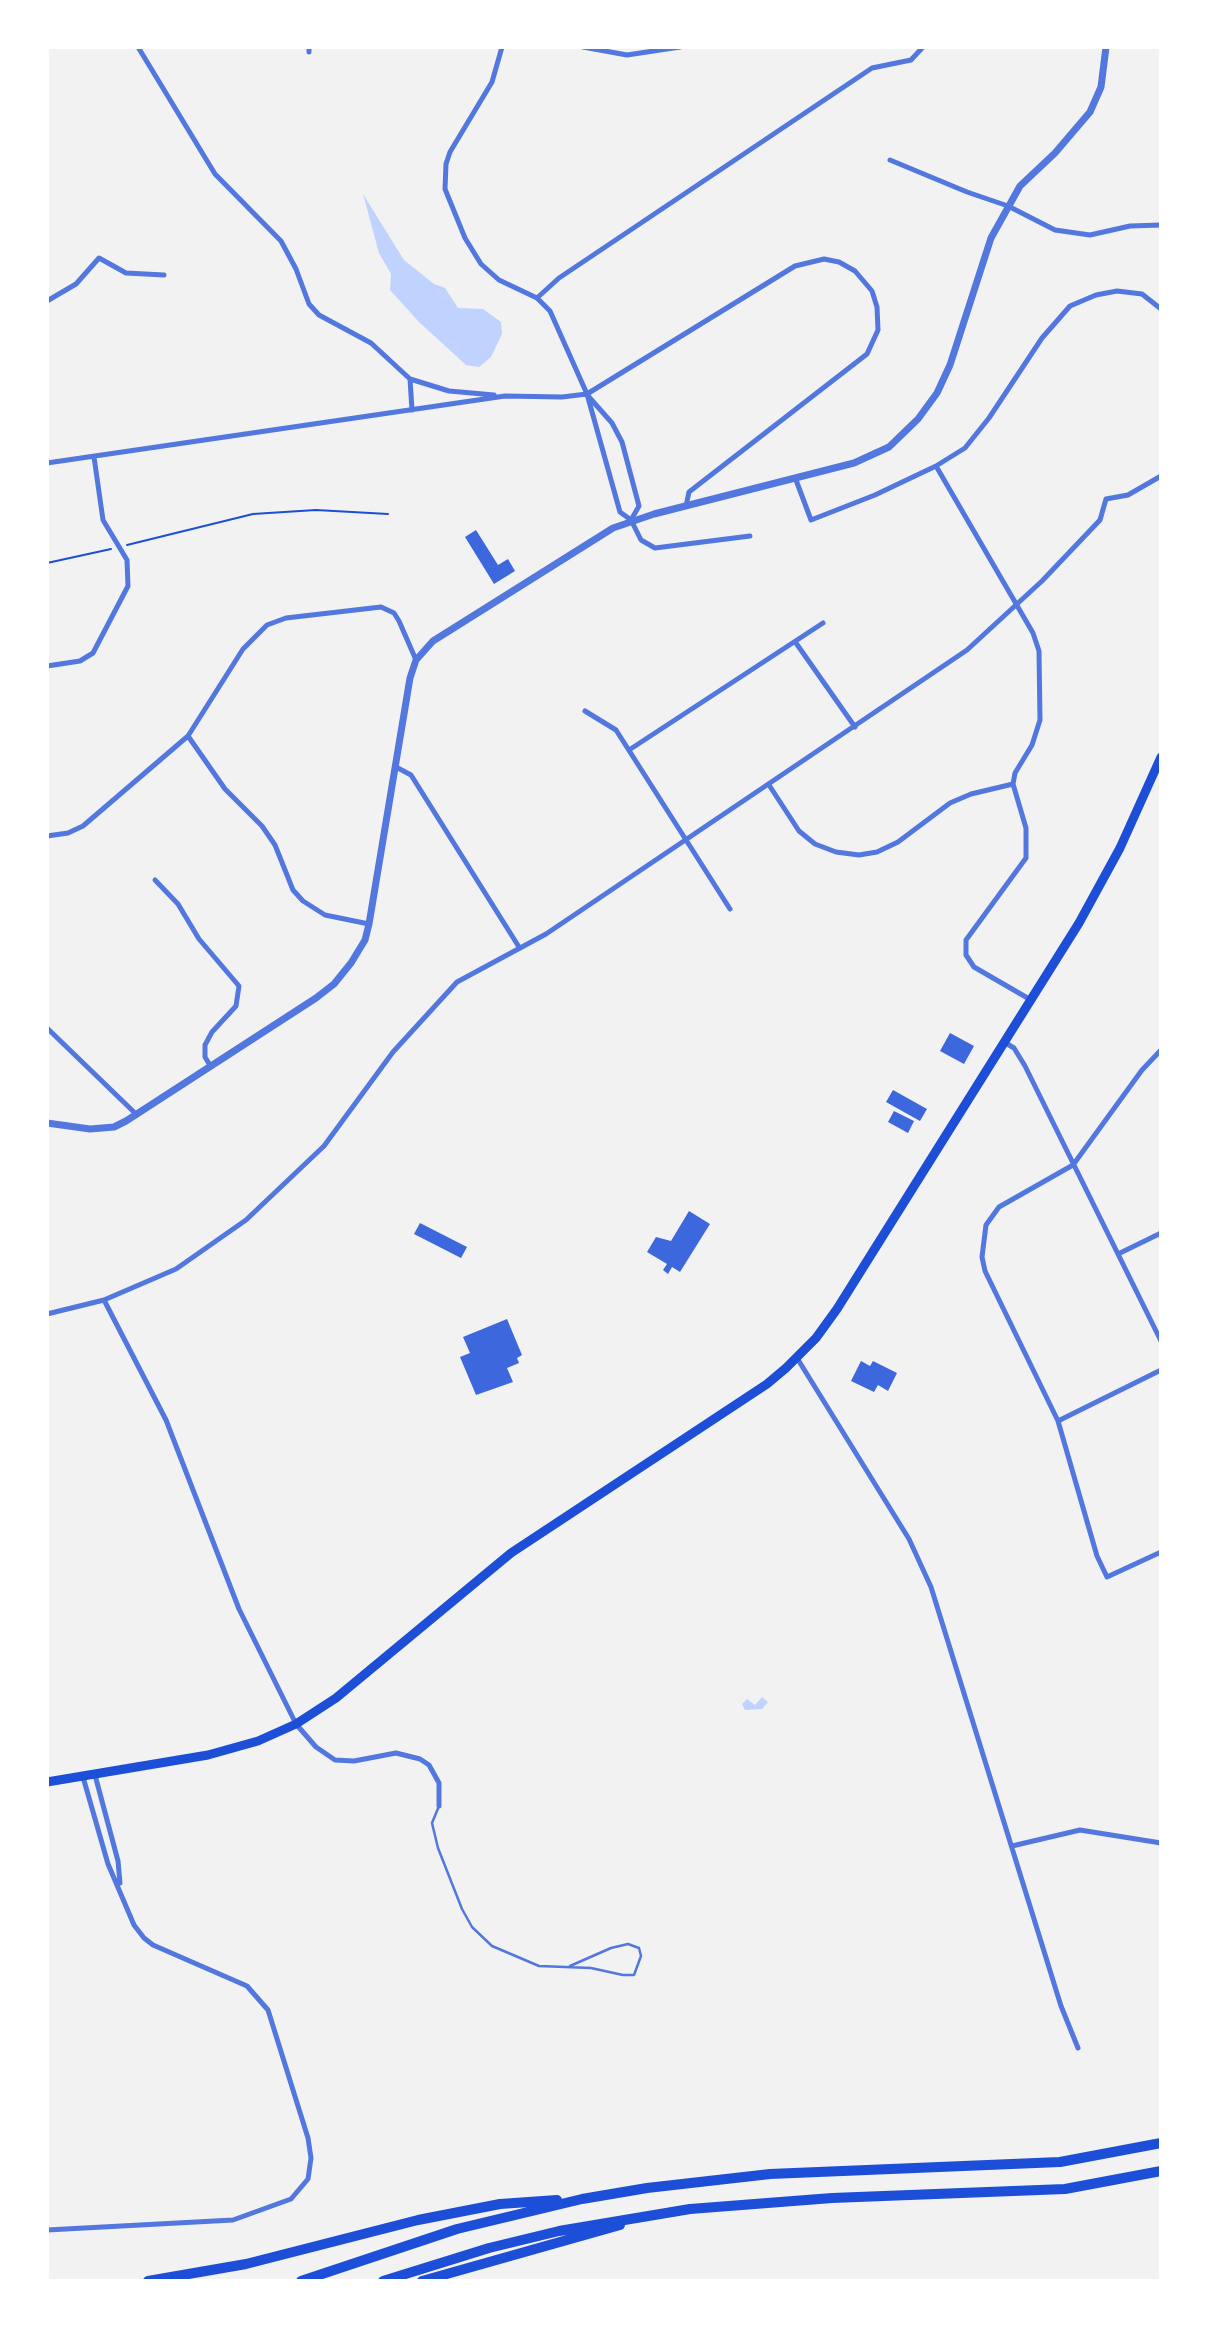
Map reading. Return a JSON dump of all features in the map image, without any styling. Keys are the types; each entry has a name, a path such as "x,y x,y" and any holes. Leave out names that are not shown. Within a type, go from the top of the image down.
{"highway":[{"path":"302,2281 457,2229 582,2199 647,2188 770,2174 1060,2162 1161,2143"},
{"path":"383,2281 524,2240 660,2213 773,2201 1065,2189 1161,2171"},
{"path":"148,2281 246,2264 418,2220 500,2204 582,2199"},
{"path":"422,2281 660,2213"}],"main road":[{"path":"47,1782 220,1753 258,1741 296,1724 345,1691 511,1553 767,1384 797,1357 837,1309 1031,1000 1115,858 1161,757"}],"street":[{"path":"138,47 215,174 277,236 296,269 309,304 338,328 379,349 410,379 449,391 505,396 562,397 587,394 794,266 812,260 834,260 862,277 872,291 878,319 875,339 867,354 689,492 686,506"},
{"path":"502,47 492,82 450,152 445,170 445,189 465,238 481,264 499,280 537,298 550,312 587,394 620,512 631,520 641,540 655,548 750,536"},
{"path":"583,47 627,55 680,47"},
{"path":"537,298 559,278 872,68 911,60 923,47"},
{"path":"47,1123 107,1128 137,1115 334,984 365,940 416,660 433,641 631,520 796,480 878,453 897,440 927,408 950,365 985,252 1008,206 1020,186 1086,118 1101,87 1106,47"},
{"path":"890,160 1008,206 1035,222 1072,233 1090,235 1130,226 1161,225"},
{"path":"47,301 76,284 99,258 126,274 164,275"},
{"path":"796,480 811,520 833,514 936,466 965,448 978,433 1042,338 1070,306 1096,295 1117,291 1142,294 1161,309"},
{"path":"410,379 412,410"},
{"path":"587,394 612,423 622,442 639,506 631,520"},
{"path":"47,463 505,396"},
{"path":"47,666 80,661 93,653 128,586 129,566 103,520 94,457"},
{"path":"936,466 1037,643 1041,684 1040,720 1032,745 1015,773 1013,784 1026,828 1026,858 968,936 966,955 974,967 1031,1000"},
{"path":"47,1314 104,1300 176,1269 246,1220 324,1146 393,1052 443,996 467,975 546,934 967,650 1015,607 1100,520 1106,499 1128,495 1161,477"},
{"path":"47,835 68,833 83,826 188,737 243,649 257,632 275,621 369,607 387,608 400,621 416,660"},
{"path":"629,750 823,623"},
{"path":"796,643 855,727"},
{"path":"585,711 616,730 730,909"},
{"path":"188,737 225,789 269,835 293,890 303,901 326,915 369,923"},
{"path":"396,767 411,775 519,947"},
{"path":"769,785 799,831 815,844 836,852 859,855 877,852 898,842 950,803 971,794 1013,784"},
{"path":"155,880 178,904 199,939 239,986 236,1006 212,1032 205,1045 205,1058 211,1067"},
{"path":"47,1028 137,1115"},
{"path":"1004,1042 1014,1048 1025,1066 1161,1341"},
{"path":"1161,1050 1142,1070 1073,1165 999,1207 986,1225 982,1248 985,1270 1058,1421 1097,1556 1107,1577 1161,1552"},
{"path":"1118,1254 1161,1233"},
{"path":"104,1300 166,1420 239,1609 296,1724 316,1747 335,1760 354,1761 396,1753 420,1759 429,1765 439,1783 439,1806"},
{"path":"797,1357 909,1539 931,1587 1061,2006 1078,2048"},
{"path":"1058,1421 1161,1370"},
{"path":"95,1775 118,1861 121,1890"},
{"path":"47,2230 233,2220 291,2199 307,2179 311,2158 268,2010 247,1986 153,1945 144,1938 134,1925 108,1864 83,1777"},
{"path":"1012,1846 1080,1830 1161,1843"}],"lane":[{"path":"439,1806 432,1823 438,1848 472,1927 492,1946 548,1968 570,1966 634,1975 641,1956 639,1948 628,1944 611,1948 570,1966"}],"path":[{"path":"47,563 253,514 316,510 388,514"}],"water":[{"path":"363,194 404,260 434,284 445,288 458,308 483,309 501,322 502,334 491,357 479,367 466,365 419,322 390,290 391,274 379,253"},
{"path":"762,1697 768,1702 762,1709 745,1710 742,1704 747,1699 755,1705"}],"building":[{"path":"476,530 498,565 508,559 515,571 494,584 465,537"},
{"path":"950,1033 974,1046 964,1064 940,1051"},
{"path":"893,1090 927,1109 920,1121 886,1102"},
{"path":"894,1111 914,1121 908,1133 888,1122"},
{"path":"689,1211 710,1224 680,1272 672,1267 668,1274 663,1270 667,1264 647,1252 656,1237 671,1241"},
{"path":"420,1223 467,1247 461,1258 414,1234"},
{"path":"507,1319 522,1355 517,1358 519,1363 507,1368 513,1382 476,1395 460,1357 470,1353 463,1337"},
{"path":"861,1361 870,1366 873,1361 897,1373 888,1391 878,1385 874,1392 851,1381"}]}
